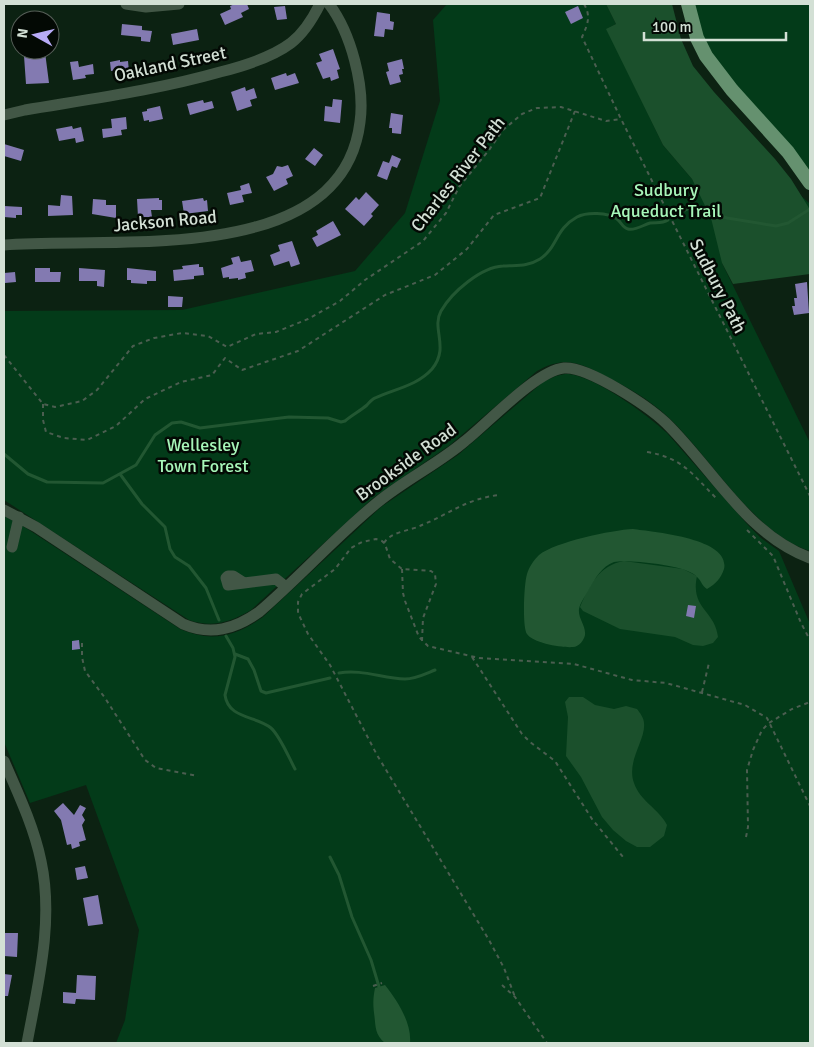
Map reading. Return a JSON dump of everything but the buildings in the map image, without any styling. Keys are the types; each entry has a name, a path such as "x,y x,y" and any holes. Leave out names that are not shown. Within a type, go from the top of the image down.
{"main road":[{"path":"688,4 697,38 706,56 732,90 788,152 810,183"}],"street":[{"path":"126,4 146,7 179,4"},
{"name":"Oakland Street","path":"4,115 173,84 220,73 253,62 278,51 296,38 310,22 320,4"},
{"name":"Jackson Road","path":"4,245 46,242 165,242 194,239 261,224 303,208 316,200 333,184 346,165 356,142 361,116 361,92 356,67 333,5"},
{"name":"Brookside Road","path":"4,510 36,527 176,620 195,628 214,630 238,625 259,612 384,498 454,450 536,380 554,370 574,368 590,374 649,409 679,437 759,527 783,546 810,558"},
{"path":"12,547 19,517"},
{"path":"244,583 274,578 278,579 286,587"},
{"path":"4,761 8,782 30,822 39,851 46,902 43,950 26,1043"}],"path":[{"name":"Sudbury Path","path":"584,4 589,16 582,37 621,119 810,496"},
{"name":"Charles River Path","path":"43,404 54,407 82,401 97,390 132,346 154,338 182,333 208,336 227,347 256,334 276,332 308,319 340,301 365,280 423,241 446,213 458,187 503,130 522,114 537,108 561,107 606,121 621,119"},
{"path":"4,355 43,404 42,420 46,432 64,438 87,440 116,426 144,399 181,382 212,375 225,358 242,370 298,351 385,295 435,275 467,249 494,215 540,198 576,112"},
{"path":"647,452 661,454 676,460 692,472 718,500"},
{"path":"384,543 389,537 421,526 460,505 481,498 499,495"},
{"path":"746,529 773,556 810,640"},
{"path":"422,641 423,618 436,587 436,576 431,571 402,569 390,559 384,543 376,539 362,542 351,548 338,566 302,594 298,602 298,613 308,634 330,665 377,755 489,940 504,968 515,997"},
{"path":"402,569 403,597 422,641 433,648 495,660 574,664 632,680 666,682 745,705 763,715 769,723 810,806"},
{"path":"82,643 85,671 145,760 156,768 198,776"},
{"path":"472,657 522,734 555,761 592,819 623,857"},
{"path":"702,692 709,663"},
{"path":"746,837 748,827 747,770 762,730 769,723 792,709 810,702"},
{"path":"373,986 382,983"},
{"path":"502,985 515,997 547,1043"}],"green space":[{"name":"Wellesley Town Forest","path":"447,4 606,4 616,24 607,29 663,145 692,179 700,194 798,193 809,203 810,252 722,263 810,443 810,551 789,542 751,511 684,434 654,405 631,390 589,368 564,362 547,366 537,371 450,445 373,498 251,610 229,621 213,624 189,620 4,500 4,311 182,310 355,271 405,213 440,101 433,20"},
{"path":"688,4 810,4 810,181 725,82"},
{"path":"565,374 589,380 604,387 647,416 667,433 747,524 761,538 779,551 810,624 810,1043 116,1043 125,1020 139,930 86,785 30,803 4,742 4,516 26,528 180,629 203,636 233,633 263,617 381,507 458,455 543,382"}],"shaded area":[{"path":"606,4 672,4 681,39 693,66 775,159 791,179 809,208 810,274 733,284 722,263 711,218 692,179 663,145 606,29 616,24"},
{"path":"633,529 689,538 704,544 716,550 723,559 724,569 716,583 707,589 695,575 679,568 661,564 614,562 606,566 599,573 581,604 579,613 585,635 579,645 575,647 555,646 530,637 525,630 524,623 525,586 528,571 537,557 547,550 570,541 598,534"},
{"path":"624,561 683,569 697,576 697,596 716,628 718,637 713,643 703,646 693,645 675,637 620,629 583,611 580,607 591,584 608,567"},
{"path":"569,697 583,697 595,705 614,709 626,706 637,709 642,716 644,730 634,759 632,775 641,795 664,819 667,825 664,836 650,847 637,847 613,830 602,817 581,777 566,756 568,717 565,702"},
{"path":"385,985 399,1005 406,1020 409,1028 410,1043 385,1043 377,1033 373,1007 374,992 375,988"}],"waterway":[{"path":"681,212 690,208 696,208 727,218 776,226 788,223 810,209"},
{"path":"4,454 28,474 47,482 103,483 136,465 155,435 172,423 181,422 200,428 289,417 328,418 341,422 345,421 374,399 412,383 432,369 440,353 438,318 441,311 452,296 477,276 494,267 535,262 546,254 564,227 581,215 597,213 608,215 617,219 628,229 636,229 650,223 668,220"},
{"path":"120,474 142,504 165,527 170,549 175,557 189,566 206,588 219,620"},
{"path":"226,636 233,648 235,657 225,695 227,703 237,713 271,728 281,742 295,769"},
{"path":"235,654 248,659 261,691 266,693 330,678"},
{"path":"339,673 355,672 405,679 435,670"},
{"path":"330,857 339,875 352,917 371,960 380,990"}],"park label":[{"name":"Sudbury Aqueduct Trail","path":"666,200"}]}
